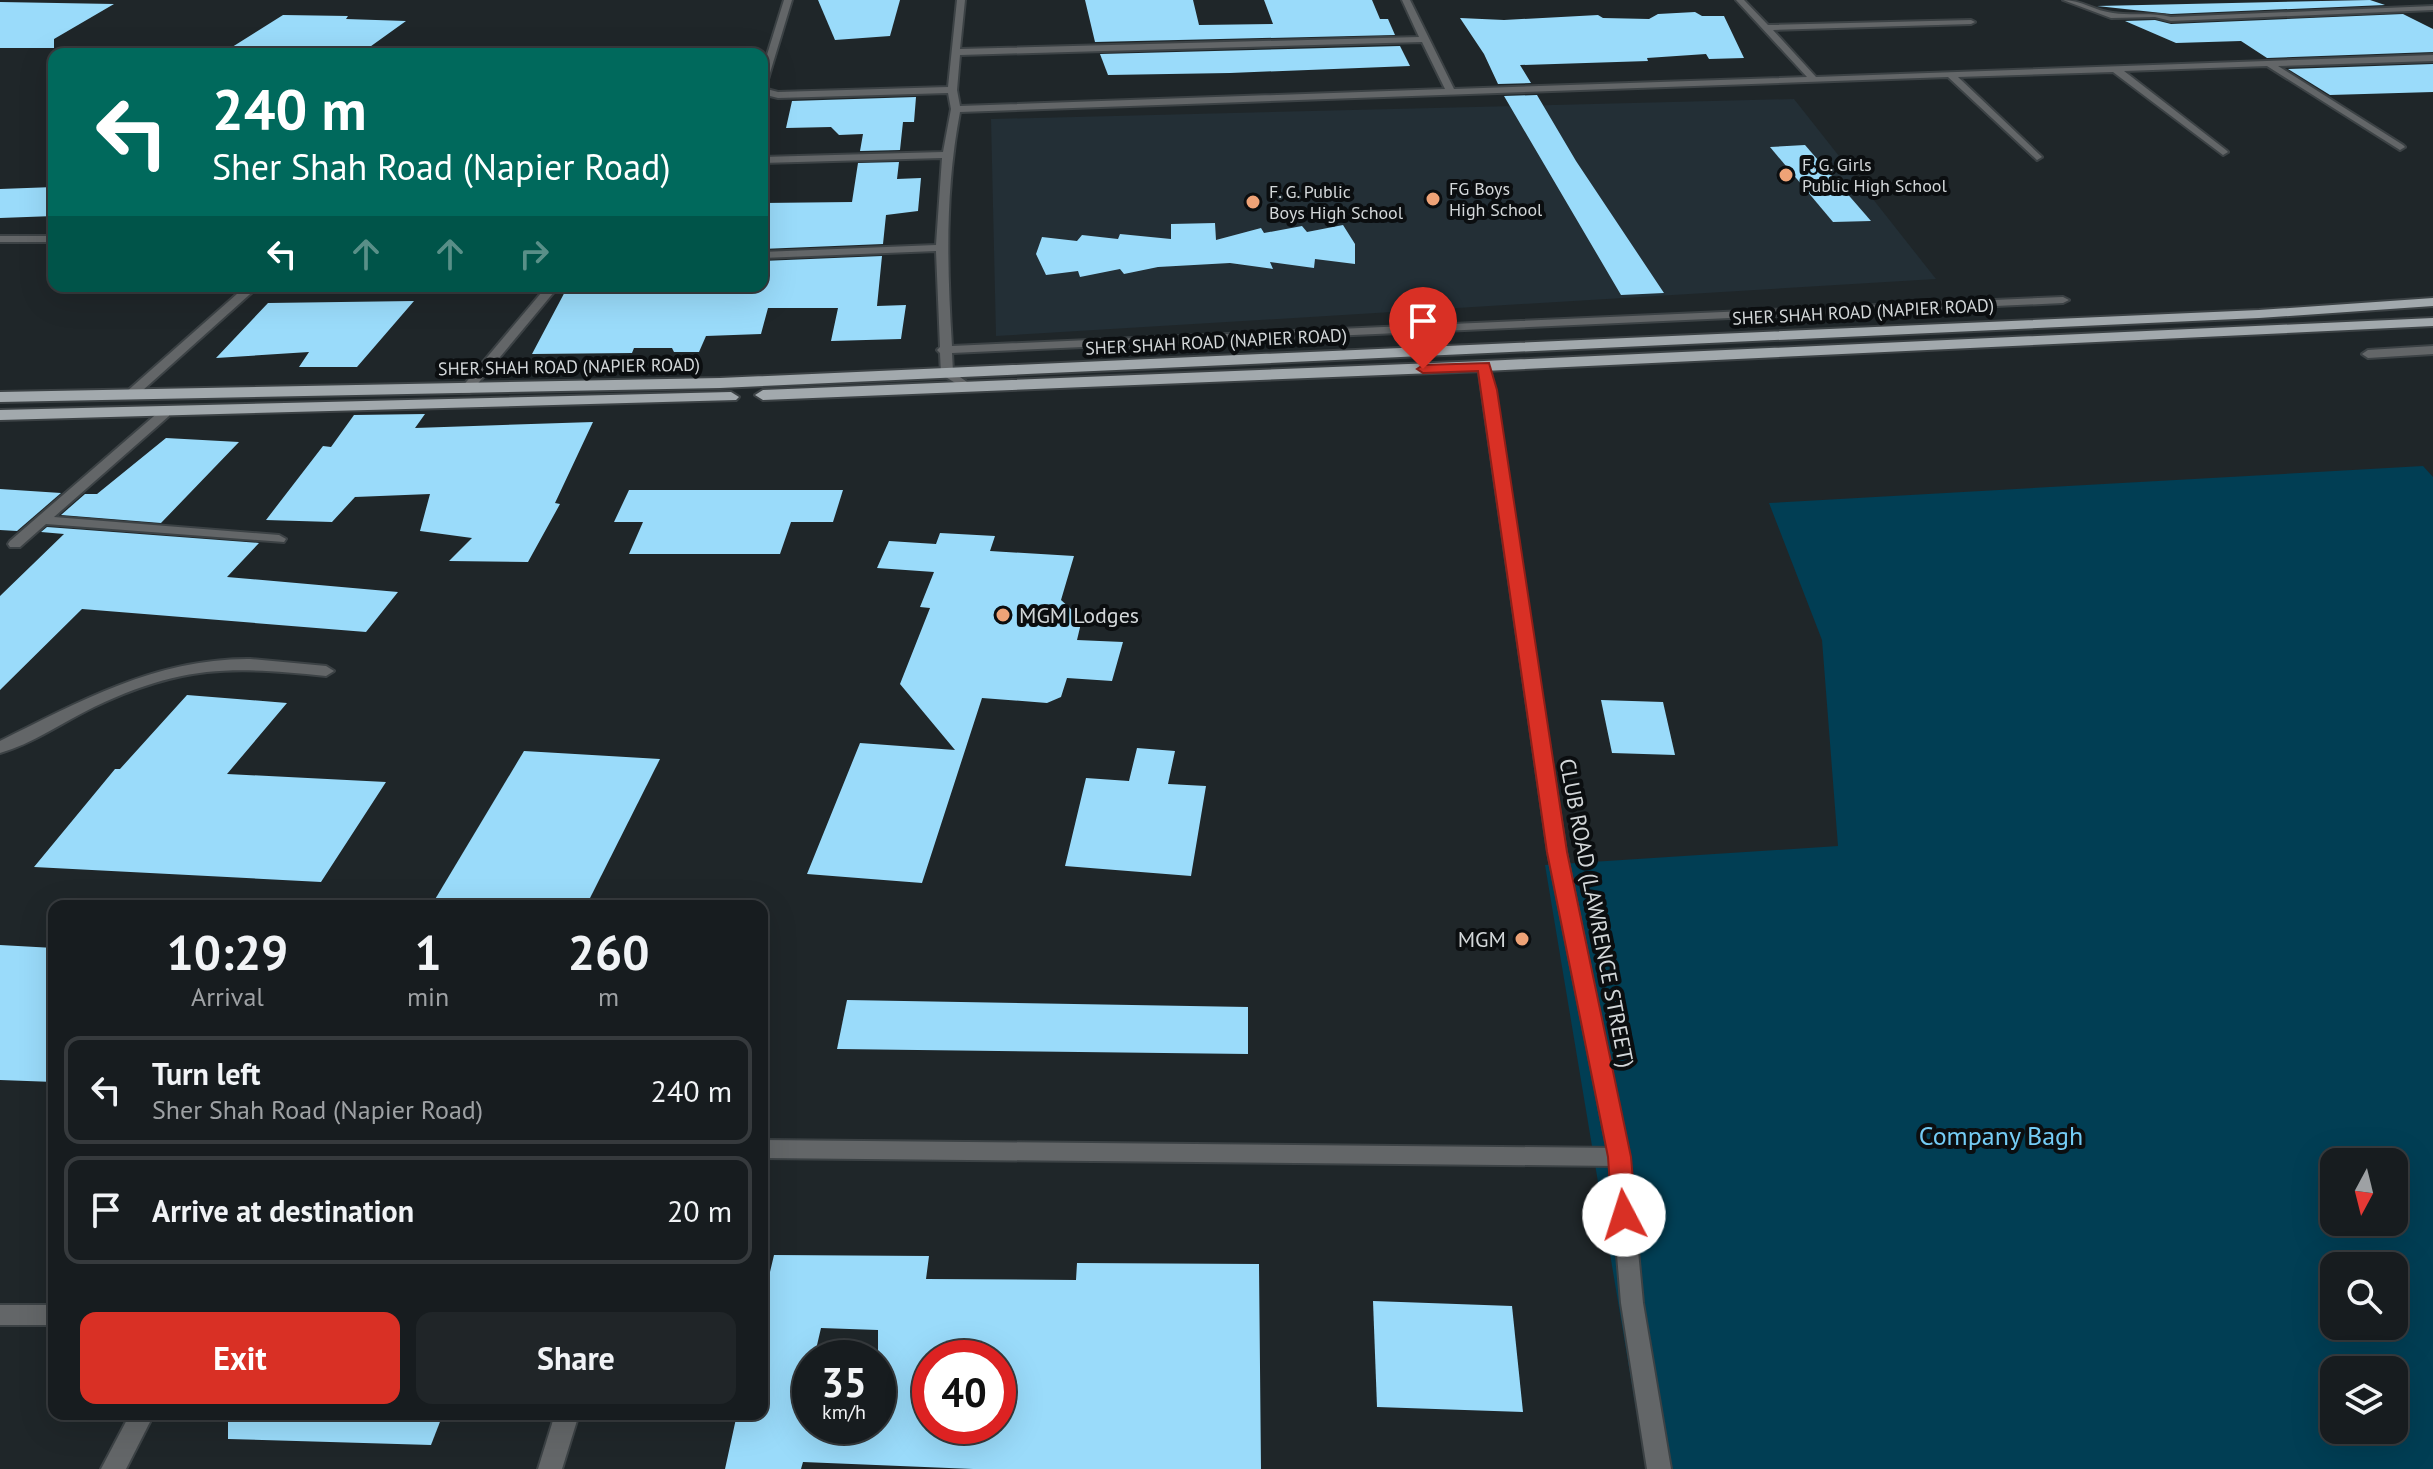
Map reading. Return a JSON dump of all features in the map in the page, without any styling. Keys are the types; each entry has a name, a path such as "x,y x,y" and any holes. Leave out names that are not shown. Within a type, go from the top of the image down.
{"main road":[{"name":"SHER SHAH ROAD (NAPIER ROAD)","path":"0,397 466,390 947,374 1930,329 2433,302"},
{"name":"SHER SHAH ROAD (NAPIER ROAD)","path":"0,415 165,413 968,387 2433,322"}],"street":[{"path":"768,68 788,0"},
{"path":"961,0 952,90 956,109 947,155 941,248 943,350 947,374 968,387"},
{"path":"1406,0 1451,93"},
{"path":"1740,0 1813,78"},
{"path":"2067,0 2111,16 2155,15 2171,19 2432,8"},
{"path":"2417,0 2432,8"},
{"path":"1766,28 1971,22"},
{"path":"958,52 1425,39"},
{"path":"956,109 2431,59"},
{"path":"2268,64 2400,147"},
{"path":"2114,68 2223,152"},
{"path":"1949,73 2037,157"},
{"path":"768,91 778,95 952,90"},
{"path":"768,160 947,155"},
{"path":"0,239 48,239"},
{"path":"768,255 941,248"},
{"path":"129,396 246,292"},
{"path":"466,390 548,292"},
{"path":"943,350 2063,300"},
{"path":"1913,306 1930,329"},
{"path":"1455,326 1466,350"},
{"path":"2368,354 2433,350"},
{"name":"CLUB ROAD (LAWRENCE STREET)","path":"1484,366 1557,852 1619,1157 1632,1303 1659,1469"},
{"path":"15,544 165,413"},
{"path":"41,520 279,539"},
{"path":"0,748 138,682 165,674 232,664 326,671"},
{"path":"768,1149 1619,1157"},
{"path":"0,1315 48,1315"},
{"path":"113,1469 139,1420"},
{"path":"550,1469 565,1420"}],"shaded area":[{"name":"FG Boys High School","path":"1794,99 1936,279 996,336 991,119"}],"green space":[{"name":"Company Bagh","path":"2423,466 2433,477 2433,1469 1646,1469 1545,865 1838,846 1822,640 1769,503"}],"building":[{"path":"818,0 900,0 890,36 835,40"},
{"path":"1085,0 1193,0 1199,25 1273,24 1264,0 1372,0 1380,19 1388,19 1395,35 1095,42"},
{"path":"2370,0 2385,5 2171,14 2097,6"},
{"path":"0,2 114,4 54,39 54,48 0,48"},
{"path":"1695,12 1702,16 1724,16 1744,58 1709,59 1706,54 1647,58 1648,61 1520,65 1531,83 1498,84 1484,54 1460,18 1504,20 1598,15 1603,18 1649,19 1658,14"},
{"path":"2403,14 2433,29 2433,52 2267,58 2241,41 2176,43 2125,21 2155,20 2171,24"},
{"path":"283,15 406,21 368,48 231,48"},
{"path":"1400,46 1410,66 1230,73 1108,75 1100,54"},
{"path":"2433,64 2433,92 2330,95 2288,69"},
{"path":"1537,95 1576,161 1664,293 1621,295 1504,96"},
{"path":"916,97 914,122 903,122 900,150 860,151 863,134 839,135 831,127 786,128 792,101"},
{"path":"1805,145 1871,221 1833,222 1770,147"},
{"path":"899,162 897,179 921,178 918,211 886,215 883,244 768,249 768,203 852,202 858,163"},
{"path":"48,187 48,216 0,218 0,189"},
{"path":"1215,223 1216,240 1261,228 1264,233 1302,226 1307,232 1343,225 1355,244 1355,264 1315,259 1314,268 1270,262 1273,269 1230,263 1158,267 1124,274 1120,269 1080,277 1078,271 1046,275 1036,254 1042,237 1077,241 1082,235 1118,239 1120,234 1171,239 1171,224"},
{"path":"882,256 877,306 906,305 901,339 831,341 838,308 768,308 761,334 706,336 699,352 634,348 632,353 532,354 565,292 768,292 768,261"},
{"path":"414,301 357,367 299,367 309,352 216,358 268,303"},
{"path":"425,414 415,428 593,422 555,503 560,504 528,562 449,561 472,538 420,531 430,494 355,497 332,522 266,520 323,446 331,447 354,415"},
{"path":"166,438 239,442 161,523 61,515 85,494 97,494"},
{"path":"0,489 61,493 17,531 0,530"},
{"path":"629,490 843,490 833,522 791,522 780,554 629,554 643,522 614,522"},
{"path":"47,527 259,543 227,577 398,592 366,632 82,609 0,690 0,596 64,534 41,532"},
{"name":"MGM Lodges","path":"940,533 995,536 990,551 1074,556 1061,600 1082,619 1077,640 1123,642 1112,681 1067,678 1061,697 1047,703 982,698 922,883 807,874 860,743 955,750 900,684 930,608 920,607 934,572 877,568 889,541 936,544"},
{"path":"187,695 287,703 227,774 386,782 321,882 34,867 115,769 120,769"},
{"path":"1601,700 1663,702 1675,755 1612,753"},
{"path":"1137,748 1175,751 1168,784 1206,786 1191,876 1065,866 1086,778 1129,781"},
{"path":"524,751 660,759 589,900 435,900"},
{"path":"0,945 48,948 48,1082 0,1080"},
{"path":"847,1000 1248,1007 1248,1054 837,1049"},
{"path":"774,1255 929,1256 926,1279 1076,1280 1077,1263 1259,1264 1261,1469 973,1469 803,1462 801,1469 725,1469 736,1420 768,1420 768,1280"},
{"path":"1373,1301 1512,1306 1523,1412 1377,1407"},
{"path":"228,1420 441,1420 431,1445 228,1439"}],"place":[{"name":"F. G. Girls Public High School","path":"1786,175"},
{"name":"FG Boys High School","path":"1433,199"},
{"name":"F. G. Public Boys High School","path":"1253,202"},
{"name":"MGM Lodges","path":"1003,615"},
{"name":"MGM","path":"1522,939"}],"route":[{"path":"1423,369 1484,366 1490,390 1557,852 1619,1157 1624,1215"}]}
